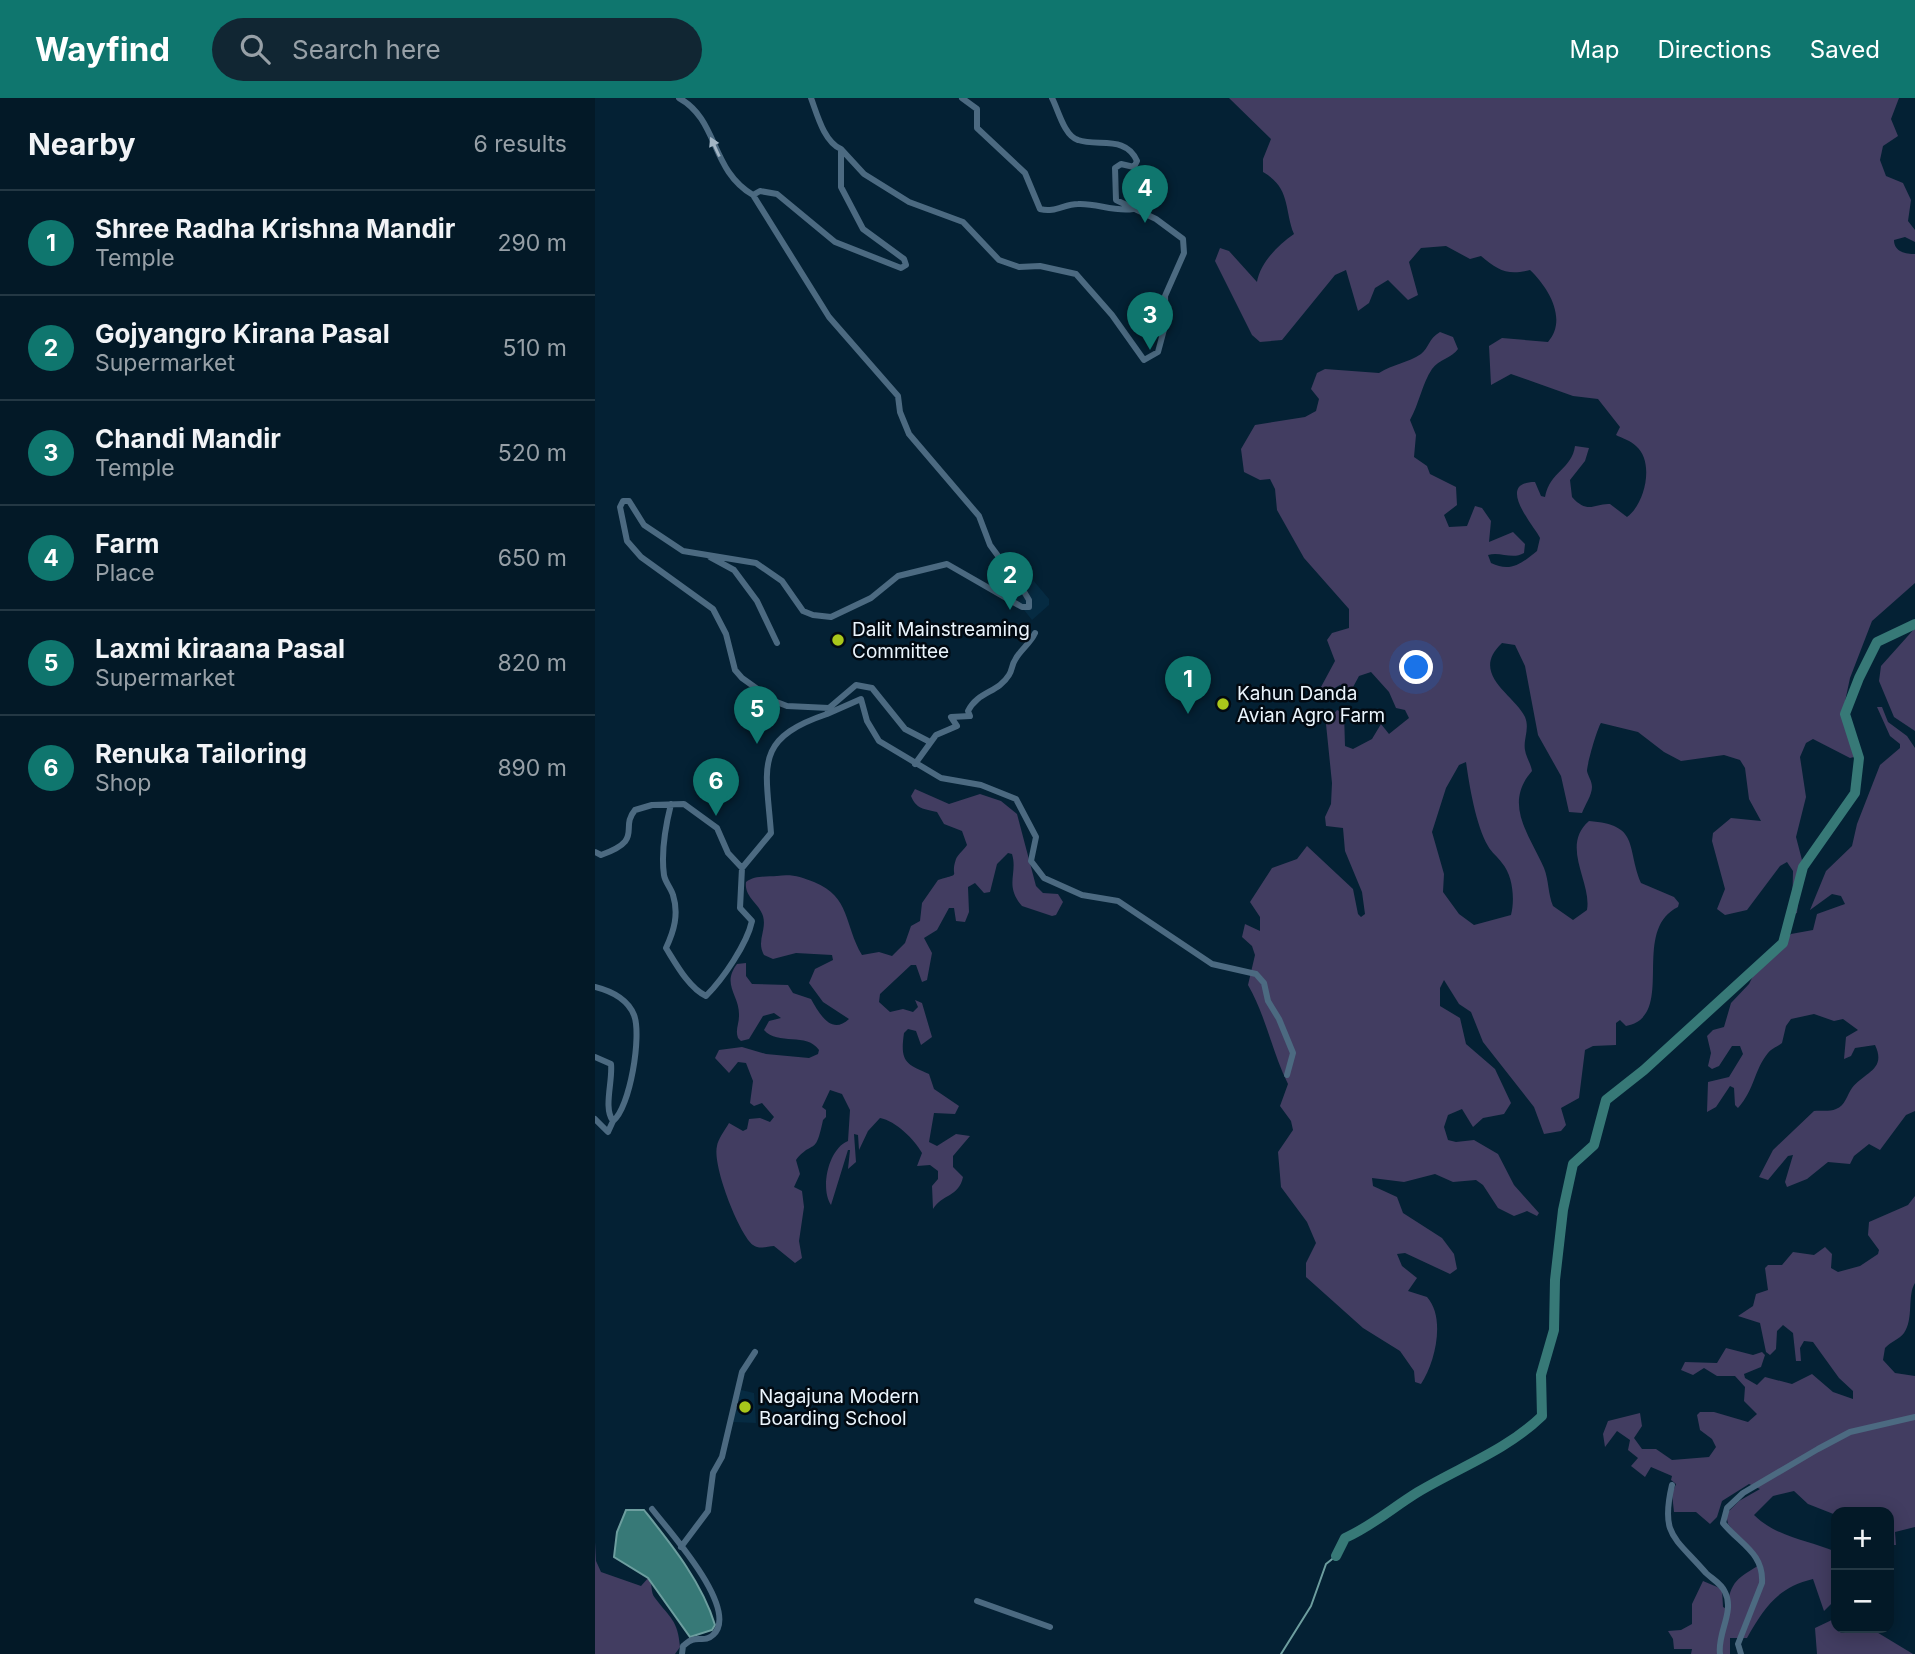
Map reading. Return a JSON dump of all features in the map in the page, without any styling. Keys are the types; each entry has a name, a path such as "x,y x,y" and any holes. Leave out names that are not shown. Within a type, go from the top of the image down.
{"street":[{"path":"679,98 699,113 726,172 736,185 753,195 829,317 898,396 900,412 909,434 979,516 990,545 1023,590 1029,600 1029,607 1022,607 947,564 898,576 871,598 831,617 813,615 803,611 782,581 756,562 683,551 644,525 629,502 623,502 620,507 627,541 641,557 713,609 726,634 735,670 774,701 787,706 828,711 856,685 866,685 872,688 905,729 930,742"},
{"path":"811,98 835,146 841,149 863,174 909,202 963,222 999,260 1019,267 1041,267 1076,274 1112,315 1144,360 1159,352 1166,322 1165,296 1184,253 1183,239 1156,219 1116,200 1115,168 1121,164 1134,167 1137,161 1135,155 1119,144 1077,141 1070,135 1052,98"},
{"path":"962,98 977,109 977,128 1025,173 1040,209 1050,211 1080,203 1112,210 1133,209"},
{"path":"753,195 760,191 778,194 835,242 901,268 907,265 904,259 863,229 841,187 841,149"},
{"path":"708,556 734,570 757,601 777,643"},
{"path":"915,764 939,732 957,726 951,717 970,716 968,711 974,700 993,691 1009,675 1016,657 1028,646 1035,633"},
{"path":"671,804 665,827 664,876 673,894 676,914 674,932 666,948 679,971 692,982 697,992 706,996 725,975 749,933 752,921 740,908 742,867 771,833 766,762 785,732 828,711 861,699 867,721 879,741 941,778 981,785 1016,799 1036,837 1031,861 1044,878 1082,895 1118,901 1212,964 1256,974 1264,983 1268,1001 1279,1018 1293,1053 1287,1075"},
{"path":"595,852 605,854 626,842 630,833 630,819 635,810 684,804 717,828 728,853 742,867"},
{"path":"595,987 612,991 627,1004 634,1014 637,1030 636,1054 621,1112 608,1132 603,1131 595,1119"},
{"path":"595,1057 611,1064 613,1083 608,1106 614,1121"},
{"path":"681,1548 708,1511 713,1473 722,1457 742,1372 755,1352"},
{"path":"1741,1654 1738,1644 1762,1583 1763,1572 1755,1552 1724,1522 1727,1508 1743,1493 1764,1480 1850,1432 1915,1417"},
{"path":"1672,1485 1666,1510 1668,1529 1727,1593 1728,1614 1719,1633 1720,1654"},
{"path":"652,1509 707,1584 720,1623 711,1637 692,1640 683,1646 682,1654"},
{"path":"978,1601 1051,1627"}],"shaded area":[{"path":"1229,98 1899,98 1891,119 1898,136 1883,146 1880,160 1886,176 1903,183 1911,200 1908,221 1915,230 1915,242 1905,237 1894,240 1898,250 1915,254 1915,583 1872,621 1850,678 1843,711 1854,757 1850,758 1813,739 1806,743 1800,757 1806,797 1796,837 1802,860 1797,913 1792,915 1793,871 1787,862 1780,866 1747,910 1725,915 1717,909 1725,889 1712,841 1713,833 1731,818 1761,821 1749,799 1745,768 1740,760 1724,755 1681,761 1638,732 1601,723 1587,767 1592,785 1591,793 1582,813 1569,812 1561,776 1538,735 1525,666 1515,645 1502,643 1493,654 1490,664 1492,674 1526,721 1525,750 1532,771 1524,783 1519,807 1521,819 1544,868 1553,906 1573,920 1587,910 1577,842 1589,821 1617,827 1624,833 1629,840 1641,883 1674,897 1679,903 1664,919 1657,934 1649,1007 1641,1019 1626,1026 1620,1020 1616,1023 1616,1045 1593,1046 1585,1050 1579,1098 1561,1108 1566,1125 1561,1131 1544,1134 1534,1107 1483,1042 1471,1012 1459,1004 1444,980 1440,988 1440,1006 1460,1018 1466,1044 1495,1069 1511,1103 1504,1114 1483,1118 1473,1127 1462,1109 1448,1115 1444,1127 1448,1140 1474,1140 1498,1154 1514,1185 1539,1213 1537,1216 1527,1211 1514,1216 1498,1208 1483,1185 1476,1180 1453,1182 1435,1174 1404,1182 1372,1178 1373,1186 1397,1197 1403,1213 1442,1238 1454,1254 1457,1269 1450,1274 1405,1253 1397,1254 1402,1266 1417,1278 1408,1291 1427,1297 1436,1316 1434,1353 1421,1384 1415,1382 1414,1371 1400,1351 1363,1328 1306,1277 1306,1263 1316,1243 1307,1222 1281,1187 1278,1152 1293,1130 1291,1121 1280,1106 1288,1084 1260,1009 1248,985 1255,955 1252,946 1242,937 1245,924 1260,931 1260,917 1250,902 1272,868 1297,859 1307,846 1353,889 1358,914 1361,917 1365,914 1362,892 1345,851 1343,828 1326,826 1325,817 1331,804 1332,783 1326,724 1337,710 1344,713 1345,746 1353,749 1372,739 1381,724 1389,734 1409,718 1405,710 1396,708 1389,692 1371,672 1359,676 1352,689 1340,685 1326,693 1321,687 1335,661 1327,640 1332,633 1349,628 1349,609 1304,558 1277,510 1275,489 1270,479 1260,480 1244,472 1241,449 1255,425 1305,417 1316,411 1319,399 1311,389 1317,373 1325,369 1379,373 1421,354 1440,332 1453,337 1458,349 1432,369 1410,420 1416,435 1414,457 1427,466 1430,474 1456,487 1457,505 1444,515 1449,527 1467,526 1475,506 1482,508 1491,521 1489,542 1513,532 1525,544 1524,553 1520,555 1488,555 1491,563 1510,567 1521,563 1537,551 1540,538 1520,506 1518,489 1523,484 1535,482 1541,496 1545,497 1551,481 1570,460 1575,446 1589,448 1585,461 1570,480 1572,497 1587,507 1610,504 1627,517 1639,503 1643,493 1645,462 1636,446 1616,435 1620,427 1598,399 1573,396 1511,374 1491,385 1489,346 1502,338 1548,342 1554,333 1556,314 1553,304 1543,285 1530,270 1509,272 1481,256 1470,259 1446,246 1421,248 1409,262 1418,295 1408,300 1388,280 1375,288 1369,303 1358,311 1346,270 1335,275 1282,340 1260,342 1252,335 1215,261 1220,248 1229,251 1257,282 1271,255 1294,234 1282,192 1272,178 1263,172 1263,159 1271,139","holes":["1466,762 1480,828 1489,848 1506,868 1513,895 1511,915 1474,925 1459,914 1443,892 1444,874 1432,832 1446,788 1459,765"]},
{"path":"1016,560 1049,599 1049,605 1032,620 1012,595 1001,565 1004,561 1010,565"},
{"path":"1915,628 1915,731 1894,717 1879,681 1881,666"},
{"path":"1877,707 1882,707 1888,722 1907,736 1915,748 1915,1111 1906,1115 1880,1150 1869,1144 1854,1156 1850,1164 1828,1162 1807,1179 1787,1187 1785,1182 1793,1155 1788,1156 1768,1180 1759,1177 1773,1150 1814,1111 1833,1110 1842,1105 1852,1088 1876,1065 1878,1053 1875,1045 1855,1048 1851,1056 1844,1059 1846,1037 1858,1030 1843,1019 1834,1021 1814,1014 1791,1019 1786,1026 1782,1043 1763,1059 1748,1094 1738,1108 1735,1105 1734,1088 1730,1086 1716,1107 1707,1112 1708,1082 1729,1077 1743,1054 1740,1046 1732,1046 1719,1066 1712,1069 1708,1066 1711,1053 1707,1036 1713,1030 1724,1027 1731,1003 1749,984 1755,972 1791,934 1813,930 1817,914 1845,904 1841,896 1832,894 1810,910 1826,871 1852,846 1857,824 1880,765 1900,748 1900,744 1890,736"},
{"path":"915,789 949,804 980,794 1001,801 1017,814 1036,886 1043,893 1058,894 1063,902 1056,915 1052,916 1022,906 1014,892 1012,854 1008,853 997,864 990,892 984,893 975,883 968,887 969,912 965,922 956,921 954,908 949,908 937,930 924,938 932,953 927,980 922,982 916,965 911,965 880,994 879,1002 890,1012 903,1009 913,1012 918,1007 915,1000 922,1003 932,1037 921,1045 916,1031 908,1029 904,1033 904,1056 909,1064 929,1074 934,1089 959,1106 955,1114 934,1113 929,1142 937,1146 956,1134 970,1136 953,1156 953,1167 963,1177 961,1184 933,1209 932,1186 938,1179 938,1171 930,1165 917,1166 922,1153 914,1142 904,1131 880,1118 868,1131 859,1150 858,1135 854,1134 856,1162 848,1169 848,1150 831,1205 826,1189 828,1170 835,1152 848,1141 850,1110 842,1094 830,1090 822,1107 826,1110 826,1117 816,1144 796,1160 800,1174 794,1187 802,1191 804,1207 799,1241 802,1258 795,1263 774,1246 761,1248 753,1245 741,1228 728,1198 717,1155 722,1134 729,1123 743,1131 747,1129 749,1119 760,1118 770,1122 774,1117 762,1103 754,1106 750,1103 753,1081 746,1063 738,1062 729,1073 715,1058 719,1050 742,1047 766,1054 809,1058 818,1054 819,1050 807,1042 770,1035 764,1030 769,1021 781,1018 774,1013 763,1016 749,1039 741,1041 737,1032 739,1009 731,984 733,971 737,964 746,963 746,976 752,984 788,985 793,993 811,999 831,1024 843,1024 849,1019 823,1002 809,983 815,969 833,960 832,955 796,953 773,959 764,955 761,945 763,916 747,892 746,882 757,877 788,875 826,888 841,904 862,955 879,952 892,956 905,943 911,926 920,921 922,903 938,880 954,874 956,859 967,845 962,831 944,824 937,812 915,804 911,796"},
{"path":"1915,1196 1915,1283 1911,1294 1909,1321 1902,1335 1885,1348 1883,1360 1895,1373 1915,1376 1915,1527 1895,1532 1894,1545 1894,1507 1831,1507 1831,1513 1808,1504 1794,1491 1773,1496 1754,1515 1782,1533 1831,1550 1831,1604 1824,1611 1813,1579 1790,1587 1773,1600 1747,1638 1730,1638 1730,1654 1691,1654 1692,1649 1674,1649 1673,1639 1668,1631 1681,1630 1692,1624 1692,1604 1703,1581 1722,1589 1723,1607 1727,1609 1733,1586 1746,1573 1761,1564 1728,1524 1726,1514 1739,1501 1760,1489 1749,1484 1722,1501 1717,1517 1710,1524 1696,1512 1674,1512 1672,1494 1676,1484 1671,1480 1672,1476 1651,1467 1645,1477 1631,1466 1638,1458 1628,1450 1630,1440 1617,1431 1605,1447 1603,1434 1608,1421 1640,1413 1642,1426 1634,1438 1642,1449 1656,1449 1672,1460 1709,1457 1716,1447 1712,1439 1700,1430 1697,1415 1700,1412 1714,1412 1748,1422 1757,1414 1744,1401 1745,1387 1735,1376 1717,1376 1704,1368 1693,1375 1681,1370 1685,1362 1717,1363 1726,1348 1753,1355 1762,1352 1765,1355 1761,1367 1744,1374 1745,1378 1757,1385 1765,1377 1792,1384 1812,1374 1833,1392 1853,1399 1853,1391 1839,1378 1813,1342 1804,1341 1800,1348 1801,1361 1796,1361 1793,1333 1783,1325 1777,1331 1776,1349 1770,1355 1766,1352 1760,1323 1738,1316 1753,1306 1756,1294 1768,1290 1765,1268 1768,1265 1782,1265 1793,1252 1814,1255 1825,1247 1832,1254 1831,1268 1838,1272 1860,1266 1878,1254 1879,1250 1868,1235 1869,1222 1908,1205"},
{"name":"Nagajuna Modern Boarding School","path":"741,1390 754,1393 756,1423 733,1422"},
{"path":"626,1510 644,1510 675,1550 709,1609 715,1625 712,1630 690,1637 648,1578 614,1557 617,1532"},
{"path":"595,1542 596,1561 601,1572 641,1586 649,1577 653,1596 677,1631 680,1647 675,1654 595,1654"},
{"path":"1831,1620 1831,1633 1878,1633 1913,1654 1817,1654 1815,1628"}],"waterway":[{"path":"1336,1556 1345,1538 1418,1492 1514,1439 1542,1416 1541,1375 1554,1330 1555,1280 1563,1210 1573,1164 1594,1145 1606,1100 1644,1070 1783,943 1803,867 1855,793 1859,758 1845,714 1859,678 1877,642 1915,624"},
{"path":"1281,1654 1311,1606 1326,1564 1336,1556"}],"place":[{"name":"Farm","path":"1145,223"},
{"name":"Chandi Mandir","path":"1150,350"},
{"name":"Gojyangro Kirana Pasal","path":"1010,610"},
{"name":"Dalit Mainstreaming Committee","path":"838,640"},
{"name":"Kahun Danda Avian Agro Farm","path":"1223,704"},
{"name":"Shree Radha Krishna Mandir","path":"1188,714"},
{"name":"Laxmi kiraana Pasal","path":"757,744"},
{"name":"Renuka Tailoring","path":"716,816"},
{"name":"Nagajuna Modern Boarding School","path":"745,1407"}]}
